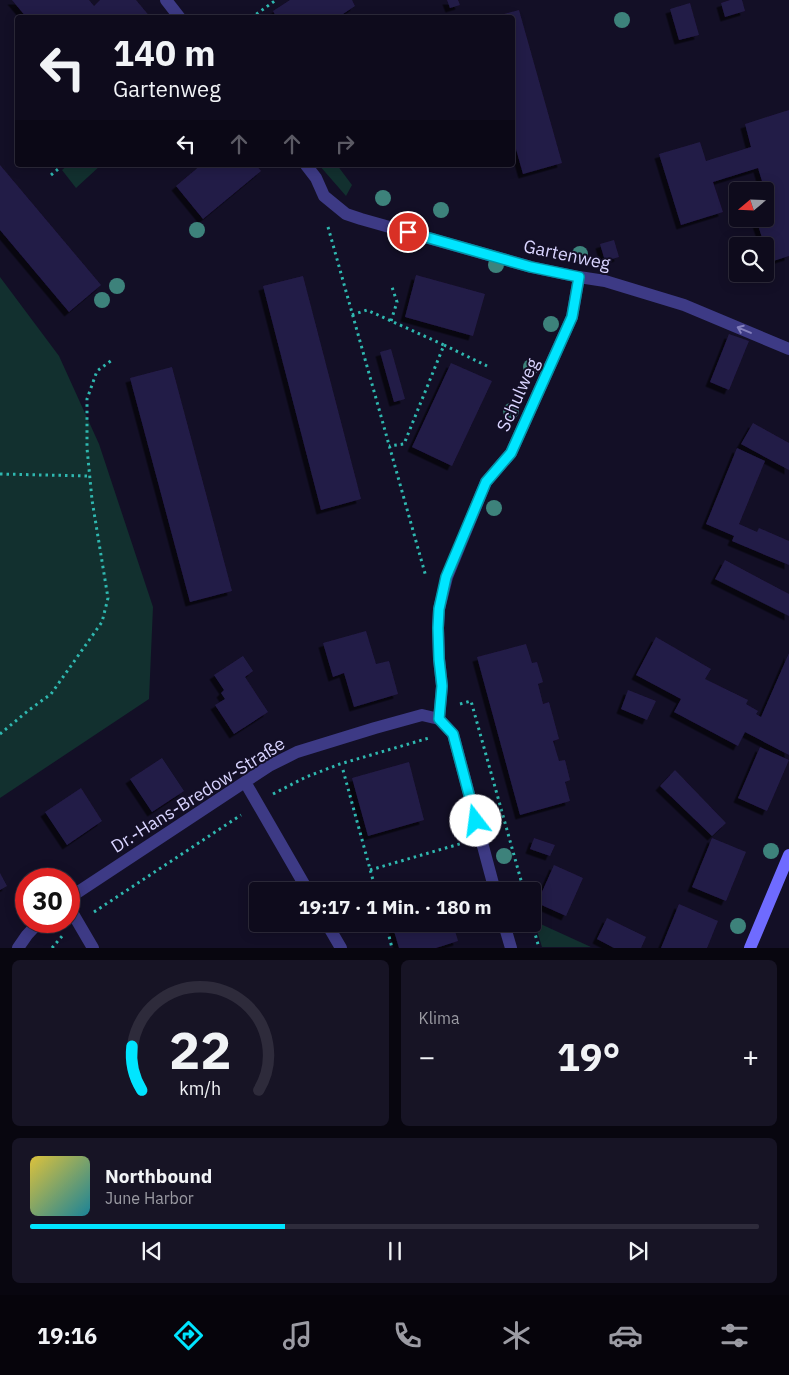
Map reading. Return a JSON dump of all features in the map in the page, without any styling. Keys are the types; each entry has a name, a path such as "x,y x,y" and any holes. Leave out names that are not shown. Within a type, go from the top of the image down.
{"street":[{"path":"166,0 178,15"},
{"path":"308,167 316,178 324,196 334,205"},
{"name":"Gartenweg","path":"334,205 346,214 362,220 531,267 605,281 684,305 789,349"},
{"name":"Schulweg","path":"439,719 442,686 438,628 439,609 446,577 486,482 511,453 572,317 579,277"},
{"name":"Dr.-Hans-Bredow-Straße","path":"80,891 269,766 297,752 334,739 422,715 439,719"},
{"path":"439,719 453,734 492,882"},
{"path":"245,782 303,882"},
{"path":"750,948 789,855"},
{"path":"80,926 93,948"},
{"path":"332,932 341,948"},
{"path":"506,932 511,948"},
{"path":"18,948 29,933"}],"path":[{"path":"255,15 276,0"},
{"path":"51,175 61,167"},
{"path":"334,205 327,224 430,594 439,609"},
{"path":"391,321 396,302 392,287"},
{"path":"352,314 367,310 487,366"},
{"path":"389,446 404,444 444,345"},
{"path":"0,734 51,694 102,622 108,598 99,548 87,448 87,399 97,371 112,360"},
{"path":"0,474 90,476"},
{"path":"80,922 273,794 306,777 332,767 434,736 439,719 456,705 471,701 521,882"},
{"path":"344,770 373,882"},
{"path":"370,870 480,838"},
{"path":"388,932 392,948"},
{"path":"534,932 539,948"},
{"path":"52,948 59,937 64,933"}],"green space":[{"path":"66,167 99,167 76,188 62,170"},
{"path":"321,167 338,167 352,185 346,196"},
{"path":"0,277 59,356 99,444 153,607 149,699 0,798"},
{"path":"541,924 591,947 542,947 537,932 541,932"}],"building":[{"path":"12,0 89,0 94,6 100,0 136,0 148,15 24,15"},
{"path":"290,0 352,0 355,6 342,15 275,15 273,11"},
{"path":"447,0 458,0 460,5 450,8"},
{"path":"730,0 742,0 745,11 725,17 721,3"},
{"path":"690,3 699,35 679,40 670,9"},
{"path":"519,10 562,163 523,174 515,146 515,15 500,15"},
{"path":"789,110 789,256 774,261 774,237 762,237 759,228 774,228 774,182 762,182 758,168 713,182 723,212 681,225 659,154 700,142 706,161 751,147 745,124"},
{"path":"0,165 101,285 69,312 0,230"},
{"path":"199,167 258,167 261,171 203,219 176,186"},
{"path":"614,240 619,257 605,261 600,244"},
{"path":"416,275 485,294 473,336 405,317"},
{"path":"303,276 361,499 321,510 263,286"},
{"path":"729,334 749,341 729,390 710,382"},
{"path":"391,349 405,399 394,402 380,352"},
{"path":"451,363 492,381 452,466 412,447"},
{"path":"172,367 232,591 190,602 130,378"},
{"path":"753,423 789,443 789,470 741,444"},
{"path":"737,448 765,461 739,524 757,532 759,528 789,541 789,565 732,541 734,536 706,524"},
{"path":"725,560 789,594 789,616 715,579"},
{"path":"366,631 376,664 389,661 398,694 354,707 344,673 333,677 323,643"},
{"path":"656,637 711,669 705,679 748,700 746,704 758,711 756,714 761,717 789,653 789,755 745,732 738,746 674,712 681,699 636,675"},
{"path":"526,644 532,663 537,662 543,682 538,684 543,704 549,702 559,739 553,741 559,761 565,760 570,780 565,782 570,801 520,815 477,657"},
{"path":"243,656 253,671 245,677 268,712 234,734 215,705 225,699 221,693 224,690 214,675"},
{"path":"628,690 656,701 647,720 621,709"},
{"path":"760,747 789,760 767,811 738,798"},
{"path":"162,758 184,791 152,812 130,779"},
{"path":"409,762 424,820 368,836 352,778"},
{"path":"675,770 726,823 712,836 660,786"},
{"path":"81,788 102,821 67,845 45,812"},
{"path":"534,838 555,845 550,856 530,849"},
{"path":"712,838 746,852 726,901 692,887"},
{"path":"554,865 583,878 566,916 541,905 541,894"},
{"path":"0,873 7,886 0,890"},
{"path":"679,904 718,921 707,948 661,948"},
{"path":"607,918 646,937 641,948 614,948 597,939"},
{"path":"394,932 455,932 458,941 436,948 399,948"}],"route":[{"path":"408,232 531,267 579,277 572,317 511,453 486,482 446,577 439,609 439,659 442,686 439,719 453,734 476,821"}]}
